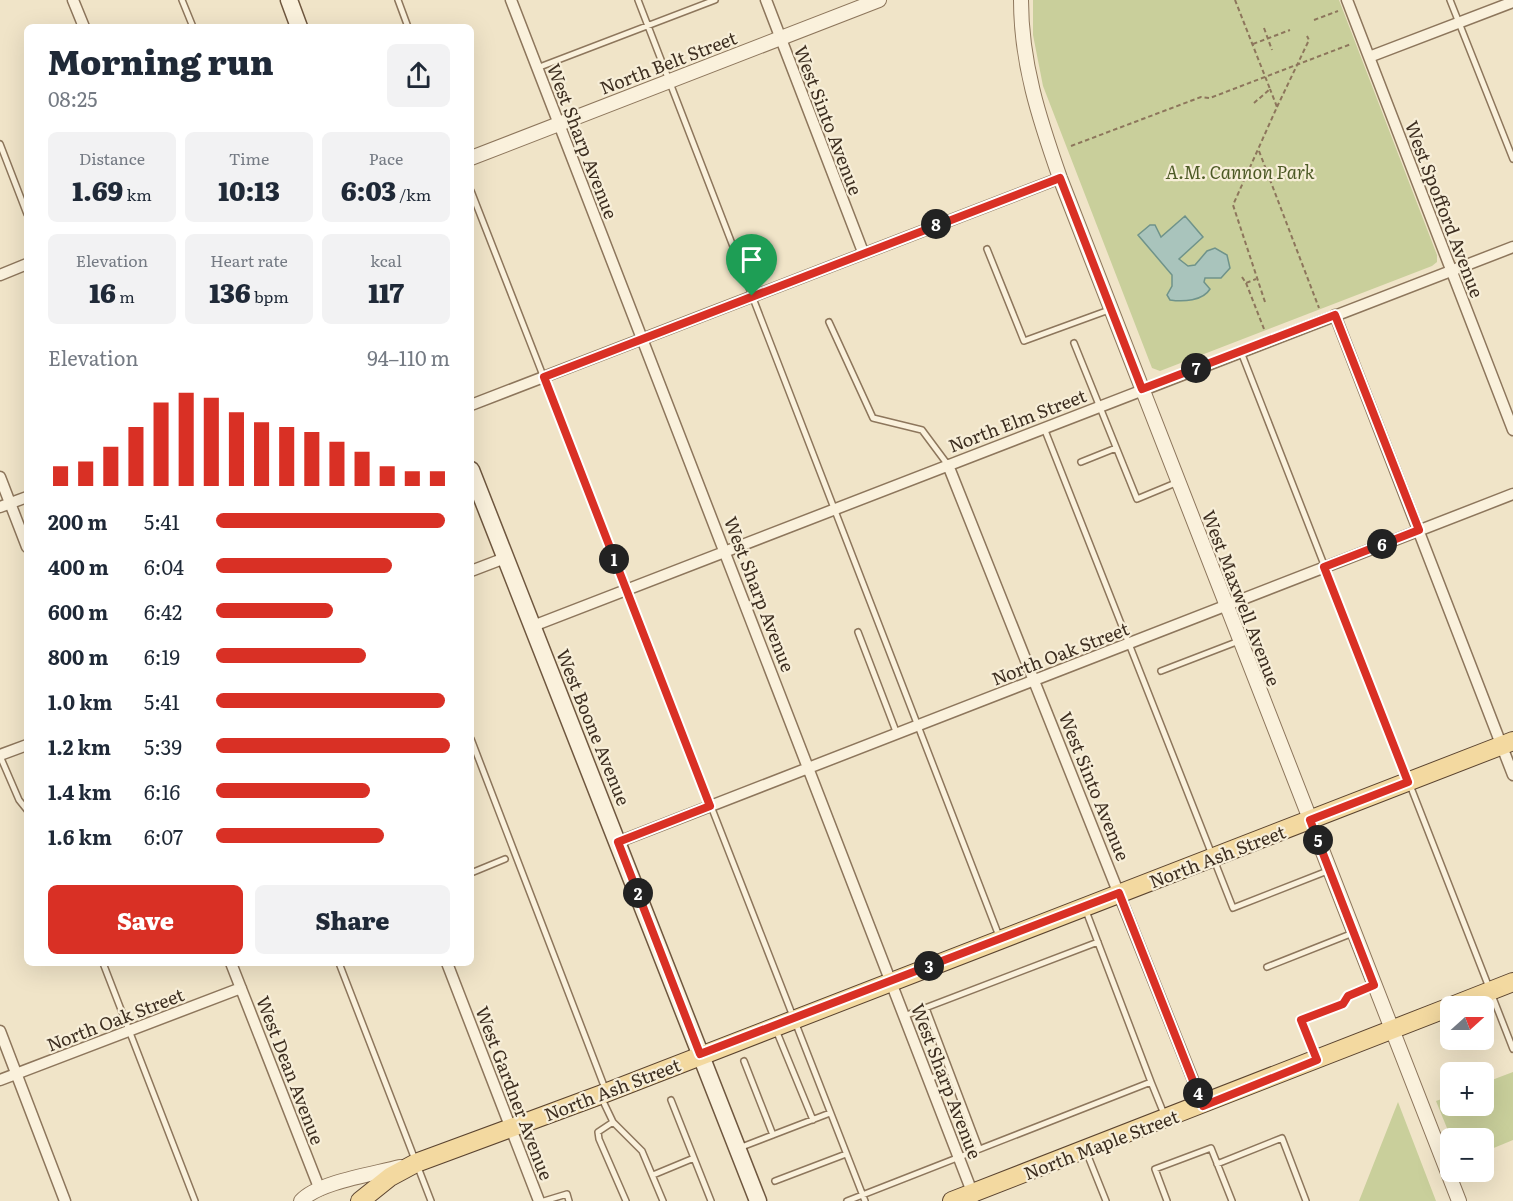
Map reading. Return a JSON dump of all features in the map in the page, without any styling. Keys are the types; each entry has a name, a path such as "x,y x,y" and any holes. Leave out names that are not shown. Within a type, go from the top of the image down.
{"main road":[{"path":"289,0 298,24"},
{"name":"West Boone Avenue","path":"474,478 758,1201"},
{"name":"North Ash Street","path":"360,1201 390,1177 416,1162 604,1093 1507,743"},
{"name":"North Maple Street","path":"1478,996 1513,982"},
{"name":"North Maple Street","path":"952,1201 974,1197 1086,1149 1203,1106 1440,1011"}],"street":[{"path":"73,0 83,24"},
{"name":"West Sharp Avenue","path":"511,0 974,1197"},
{"name":"West Sinto Avenue","path":"765,0 863,252"},
{"name":"North Belt Street","path":"474,157 879,0"},
{"name":"West Maxwell Avenue","path":"1021,0 1021,37 1035,105 1060,178 1225,606 1459,1201"},
{"name":"West Spofford Avenue","path":"1347,0 1513,430"},
{"path":"1368,57 1513,2"},
{"path":"474,404 1060,178"},
{"name":"North Elm Street","path":"532,626 1513,247"},
{"path":"0,275 24,265"},
{"path":"1335,315 1419,530 1507,743 1513,775"},
{"name":"West Sinto Avenue","path":"948,465 1203,1106"},
{"path":"0,477 5,505 24,541"},
{"name":"North Oak Street","path":"618,842 1513,494"},
{"path":"5,505 24,498"},
{"path":"474,570 505,558"},
{"path":"0,755 24,746"},
{"name":"West Dean Avenue","path":"232,966 320,1190"},
{"name":"West Gardner Avenue","path":"448,966 539,1201"},
{"name":"North Oak Street","path":"0,1080 241,988"},
{"path":"0,1031 65,1201"},
{"name":"North Ash Street","path":"301,1201 306,1196 320,1190 416,1162"}],"lane":[{"path":"182,0 192,24"},
{"path":"398,0 407,24"},
{"path":"638,0 1001,939"},
{"path":"537,68 715,0"},
{"path":"1450,0 1513,159"},
{"path":"0,144 24,206"},
{"path":"474,199 864,1198"},
{"path":"987,249 1024,341 1111,309"},
{"path":"829,322 873,418 922,430 948,465"},
{"path":"1074,343 1137,499 1178,482"},
{"path":"1240,351 1513,1049"},
{"path":"1044,428 1127,644 1233,908 1330,870"},
{"path":"1081,462 1116,448"},
{"path":"858,632 897,734"},
{"path":"1161,671 1239,641"},
{"path":"474,748 613,1122 642,1151 663,1201"},
{"path":"0,755 19,800 24,806"},
{"path":"474,872 505,859"},
{"path":"1084,907 1166,1119"},
{"path":"1267,967 1354,933"},
{"path":"904,1016 1098,942"},
{"path":"104,966 195,1201"},
{"path":"340,966 431,1201"},
{"path":"1317,1060 1301,1020 1343,1004 1348,996 1374,985"},
{"path":"926,1008 980,1148"},
{"path":"774,1026 813,1120"},
{"path":"744,1061 773,1135"},
{"path":"929,1079 949,1071"},
{"path":"847,1201 864,1198 980,1148 1151,1082"},
{"path":"671,1100 711,1201"},
{"path":"737,1149 830,1113"},
{"path":"613,1122 598,1132 599,1139 626,1201"},
{"path":"1218,1164 1282,1138 1306,1201"},
{"path":"1167,1201 1155,1169 1211,1148 1232,1201"},
{"path":"1086,1149 1106,1201"},
{"path":"775,1181 846,1154"},
{"path":"653,1175 694,1158"},
{"path":"544,1201 567,1194 569,1201"}],"path":[{"path":"1235,0 1277,107"},
{"path":"1314,20 1338,11"},
{"path":"1264,28 1272,50"},
{"path":"1252,44 1290,30"},
{"path":"1265,302 1233,205 1309,40 1307,36"},
{"path":"1071,146 1200,97 1210,98 1351,44"},
{"path":"1254,103 1270,89"},
{"path":"1258,149 1319,308"},
{"path":"1242,277 1264,329"},
{"path":"1246,283 1256,279"}],"green space":[{"name":"A.M. Cannon Park","path":"1033,0 1339,0 1437,255 1437,262 1432,266 1160,371 1152,368 1043,86 1033,35"},
{"path":"1513,1072 1513,1140 1494,1148 1494,1128 1447,1128 1442,1116 1494,1116 1494,1079"},
{"path":"1440,1100 1440,1111 1436,1101"},
{"path":"1398,1102 1436,1201 1359,1201"}],"water":[{"path":"1185,216 1203,237 1179,259 1188,266 1195,265 1207,251 1215,248 1227,255 1230,268 1221,278 1205,278 1204,282 1210,289 1203,296 1187,301 1170,300 1167,295 1172,286 1172,275 1138,235 1150,225 1155,225 1161,237"}],"route":[{"path":"1060,178 1142,389 1335,315 1419,530 1324,567 1408,782 1310,820 1374,985 1348,996 1343,1004 1301,1020 1317,1060 1203,1106 1119,893 700,1054 618,842 710,806 544,377 752,296 1060,178"}]}
